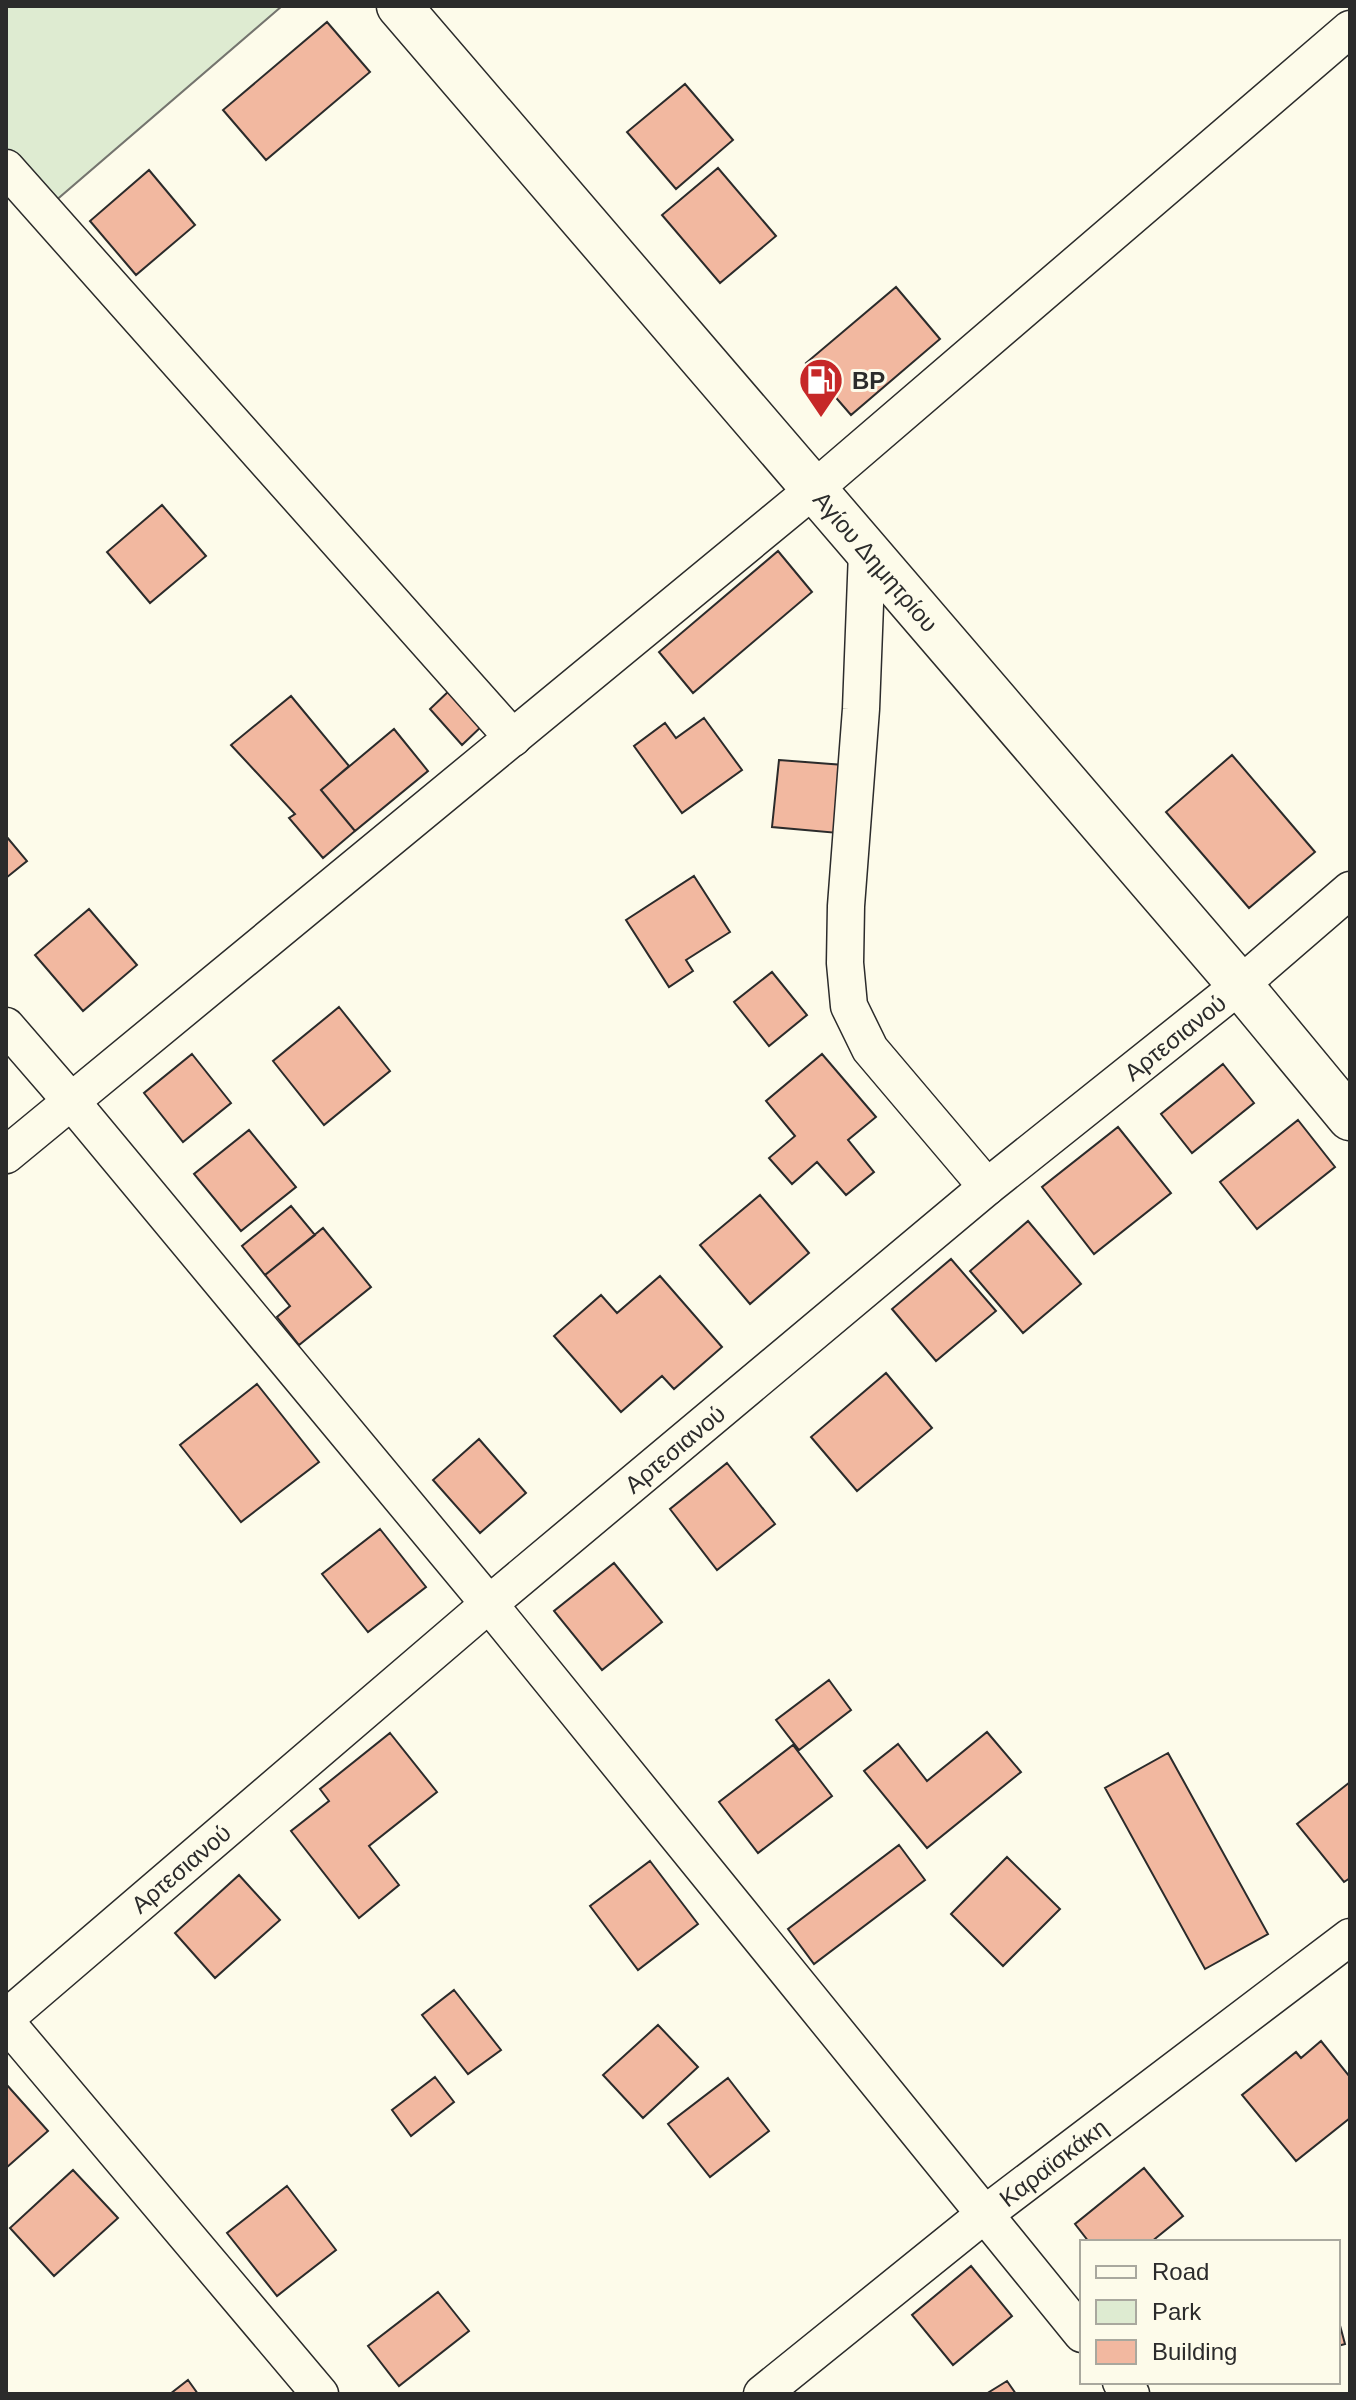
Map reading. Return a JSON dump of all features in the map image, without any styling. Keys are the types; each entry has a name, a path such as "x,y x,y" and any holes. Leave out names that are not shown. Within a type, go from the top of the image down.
{"street":[{"name":"Αγίου Δημητρίου","path":"399,6 1240,985 1350,1118"},
{"path":"6,1155 813,490 1350,29"},
{"path":"6,168 513,738"},
{"path":"867,552 861,709 846,906 845,963 849,1006 870,1049 987,1187"},
{"name":"Αρτεσιανού","path":"6,2020 489,1604 987,1187 1240,985 1350,890"},
{"path":"6,1026 489,1604 1080,2332"},
{"name":"Καραϊσκάκη","path":"762,2394 985,2214 1350,1937"},
{"path":"6,2020 320,2394"}],"green space":[{"path":"6,6 282,6 54,202 6,149"}],"building":[{"path":"327,22 370,72 266,160 223,110"},
{"path":"685,84 733,140 676,189 627,132"},
{"path":"718,168 776,236 720,283 662,215"},
{"path":"149,170 195,225 136,275 90,221"},
{"path":"896,287 940,339 851,415 806,363"},
{"path":"162,505 206,556 150,603 107,552"},
{"path":"778,551 812,592 693,693 659,652"},
{"path":"451,689 484,724 462,745 430,709"},
{"path":"291,696 349,766 321,790 355,831 323,858 289,818 295,814 231,745"},
{"path":"704,718 742,770 682,813 634,746 665,723 676,738"},
{"path":"394,729 428,771 355,831 321,790"},
{"path":"1232,755 1315,852 1249,908 1166,812"},
{"path":"779,760 844,765 838,833 772,827"},
{"path":"6,836 27,861 6,878"},
{"path":"694,876 730,932 686,960 693,971 669,987 626,920"},
{"path":"89,909 137,965 83,1011 35,955"},
{"path":"772,972 807,1015 769,1046 734,1002"},
{"path":"339,1007 390,1071 324,1125 273,1061"},
{"path":"192,1054 231,1103 183,1142 144,1093"},
{"path":"822,1054 876,1117 848,1140 874,1172 846,1195 817,1162 792,1184 769,1158 795,1136 766,1101"},
{"path":"1223,1064 1254,1103 1192,1153 1161,1114"},
{"path":"1298,1120 1335,1167 1257,1229 1220,1182"},
{"path":"1118,1127 1171,1193 1094,1254 1042,1187"},
{"path":"249,1130 296,1187 241,1231 194,1174"},
{"path":"760,1195 809,1253 750,1304 700,1245"},
{"path":"291,1206 315,1235 265,1275 242,1246"},
{"path":"1028,1221 1081,1284 1023,1333 970,1271"},
{"path":"323,1228 371,1287 299,1345 277,1317 290,1306 265,1275"},
{"path":"951,1259 996,1311 936,1361 892,1309"},
{"path":"660,1276 722,1347 674,1389 662,1376 621,1412 554,1336 601,1295 617,1313"},
{"path":"886,1373 932,1428 857,1491 811,1437"},
{"path":"257,1384 319,1462 241,1522 180,1445"},
{"path":"479,1439 526,1493 480,1533 433,1480"},
{"path":"727,1463 775,1524 717,1570 670,1509"},
{"path":"380,1529 426,1587 368,1632 322,1574"},
{"path":"614,1563 662,1622 602,1670 554,1611"},
{"path":"829,1680 851,1710 799,1750 776,1720"},
{"path":"987,1732 1021,1772 927,1848 864,1771 898,1744 927,1781"},
{"path":"390,1733 437,1792 369,1846 399,1885 359,1918 291,1831 329,1801 320,1789"},
{"path":"793,1745 832,1796 758,1853 719,1802"},
{"path":"1168,1753 1268,1934 1205,1969 1105,1788"},
{"path":"1350,1782 1350,1878 1344,1882 1297,1824"},
{"path":"899,1845 925,1880 814,1964 788,1929"},
{"path":"1007,1857 1060,1909 1003,1966 951,1914"},
{"path":"650,1861 698,1924 638,1970 590,1906"},
{"path":"239,1875 280,1920 215,1978 175,1933"},
{"path":"454,1990 501,2050 468,2074 422,2015"},
{"path":"658,2025 698,2067 643,2118 603,2075"},
{"path":"1321,2041 1350,2077 1350,2118 1296,2161 1242,2095 1296,2052 1301,2058"},
{"path":"435,2077 454,2102 411,2136 392,2110"},
{"path":"728,2078 769,2131 710,2177 668,2124"},
{"path":"6,2084 48,2131 6,2168"},
{"path":"1144,2168 1183,2216 1153,2240 1087,2240 1075,2224"},
{"path":"73,2170 118,2218 54,2276 10,2228"},
{"path":"287,2186 336,2250 277,2296 227,2233"},
{"path":"971,2266 1012,2316 953,2365 912,2315"},
{"path":"438,2292 469,2331 399,2386 368,2346"},
{"path":"1340,2325 1345,2344 1340,2345"},
{"path":"188,2380 198,2394 170,2394"},
{"path":"1007,2381 1016,2394 986,2394"}],"place":[{"name":"BP","path":"821,419"}]}
